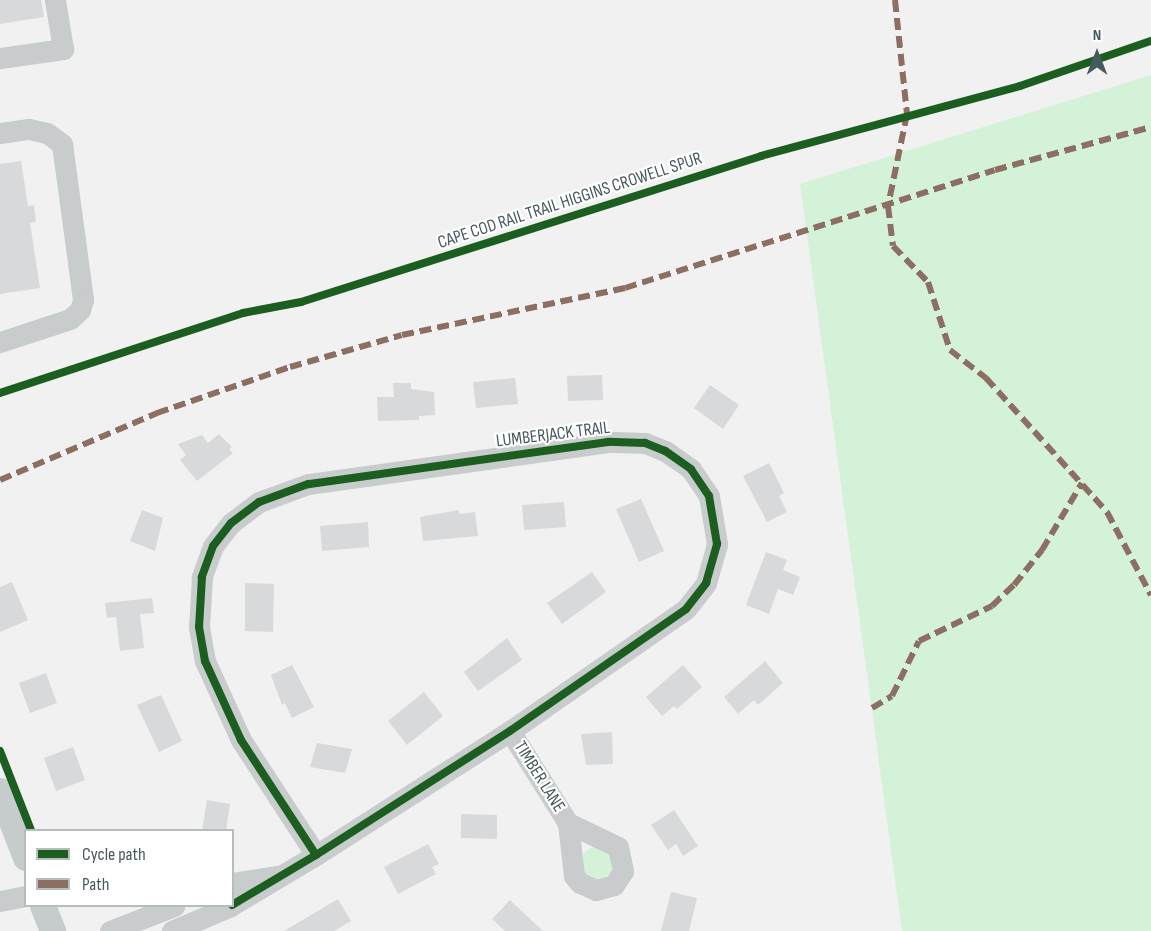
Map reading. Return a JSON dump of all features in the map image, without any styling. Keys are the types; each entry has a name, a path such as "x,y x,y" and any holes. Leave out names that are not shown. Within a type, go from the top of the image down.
{"main road":[{"path":"0,791 24,853"},
{"path":"44,907 53,931"}],"street":[{"path":"0,58 63,49 55,0"},
{"path":"0,133 28,129 47,133 62,144 83,300 80,310 70,319 0,342"},
{"name":"LUMBERJACK TRAIL","path":"234,904 316,855 510,731 671,621 706,584 717,544 714,512 701,482 680,459 645,443 608,442 322,481 275,494 244,511 220,535 207,561 200,596 205,661 241,740 316,855"},
{"name":"TIMBER LANE","path":"510,731 568,823"},
{"name":"LUMBERJACK TRAIL","path":"234,883 281,876"},
{"path":"0,901 24,896"},
{"path":"110,931 153,923 173,907"},
{"name":"LUMBERJACK TRAIL","path":"172,931 227,907"}],"green space":[{"path":"1151,75 1151,931 902,931 800,184"},
{"path":"597,847 609,851 613,863 609,875 597,879 585,875 581,863 585,851"}],"building":[{"path":"0,0 41,0 44,17 0,24"},
{"path":"21,161 28,206 34,205 36,222 30,223 40,288 0,294 0,164"},
{"path":"602,375 603,400 568,401 567,376"},
{"path":"515,378 518,404 476,408 473,382"},
{"path":"393,383 411,383 411,389 434,392 435,415 419,416 419,420 378,421 377,397 394,397"},
{"path":"710,385 739,405 723,429 694,408"},
{"path":"219,434 232,447 229,449 233,453 197,481 180,460 186,455 178,444 202,435 208,443"},
{"path":"769,463 784,493 779,496 787,512 767,522 743,476"},
{"path":"641,499 664,551 639,562 616,509"},
{"path":"564,502 566,527 524,530 522,505"},
{"path":"142,510 163,518 155,551 130,541"},
{"path":"459,510 459,514 475,512 478,536 423,541 420,517"},
{"path":"368,522 369,547 322,551 320,526"},
{"path":"766,552 787,560 783,570 800,577 793,595 778,589 769,614 746,605"},
{"path":"592,572 606,592 562,624 547,603"},
{"path":"12,582 28,620 0,632 0,587"},
{"path":"245,583 274,584 273,632 245,631"},
{"path":"152,598 154,613 140,614 144,648 120,651 116,617 107,618 105,603"},
{"path":"507,638 522,660 478,691 464,672"},
{"path":"765,661 783,683 758,705 754,700 738,714 724,697"},
{"path":"292,665 314,707 292,718 285,703 282,705 271,675"},
{"path":"683,665 702,687 677,709 674,706 662,716 646,697"},
{"path":"46,673 57,703 30,713 19,683"},
{"path":"424,692 443,716 407,745 388,721"},
{"path":"161,695 182,741 159,752 137,705"},
{"path":"612,732 613,764 586,765 581,734"},
{"path":"317,743 352,749 345,773 310,767"},
{"path":"73,747 85,780 56,791 44,758"},
{"path":"207,800 230,804 226,829 202,829"},
{"path":"674,810 698,846 683,856 676,844 668,850 651,825"},
{"path":"461,814 497,815 497,839 461,838"},
{"path":"428,844 439,864 432,867 436,874 398,894 384,867"},
{"path":"671,892 697,898 689,931 661,931"},
{"path":"338,899 351,921 334,931 284,931"},
{"path":"510,900 543,931 505,931 492,919"}],"marked path":[{"path":"895,0 907,114 888,206 893,246 928,282 950,350 986,378 1107,512 1151,595"},
{"path":"0,480 157,413 290,367 402,335 625,288 995,170 1151,127"},
{"path":"872,708 892,696 919,641 992,606 1014,585 1042,550 1082,483"}],"cycle path":[{"name":"CAPE COD RAIL TRAIL HIGGINS CROWELL SPUR","path":"0,393 243,313 301,302 761,156 1020,86 1151,41"},
{"path":"608,442 645,443 665,451 691,469 709,496 717,544 706,583 686,609 510,731 316,855 241,740 205,661 199,627 202,577 213,546 231,523 259,502 308,484 608,442"},
{"path":"0,751 31,829"},
{"path":"234,904 316,855"}]}
